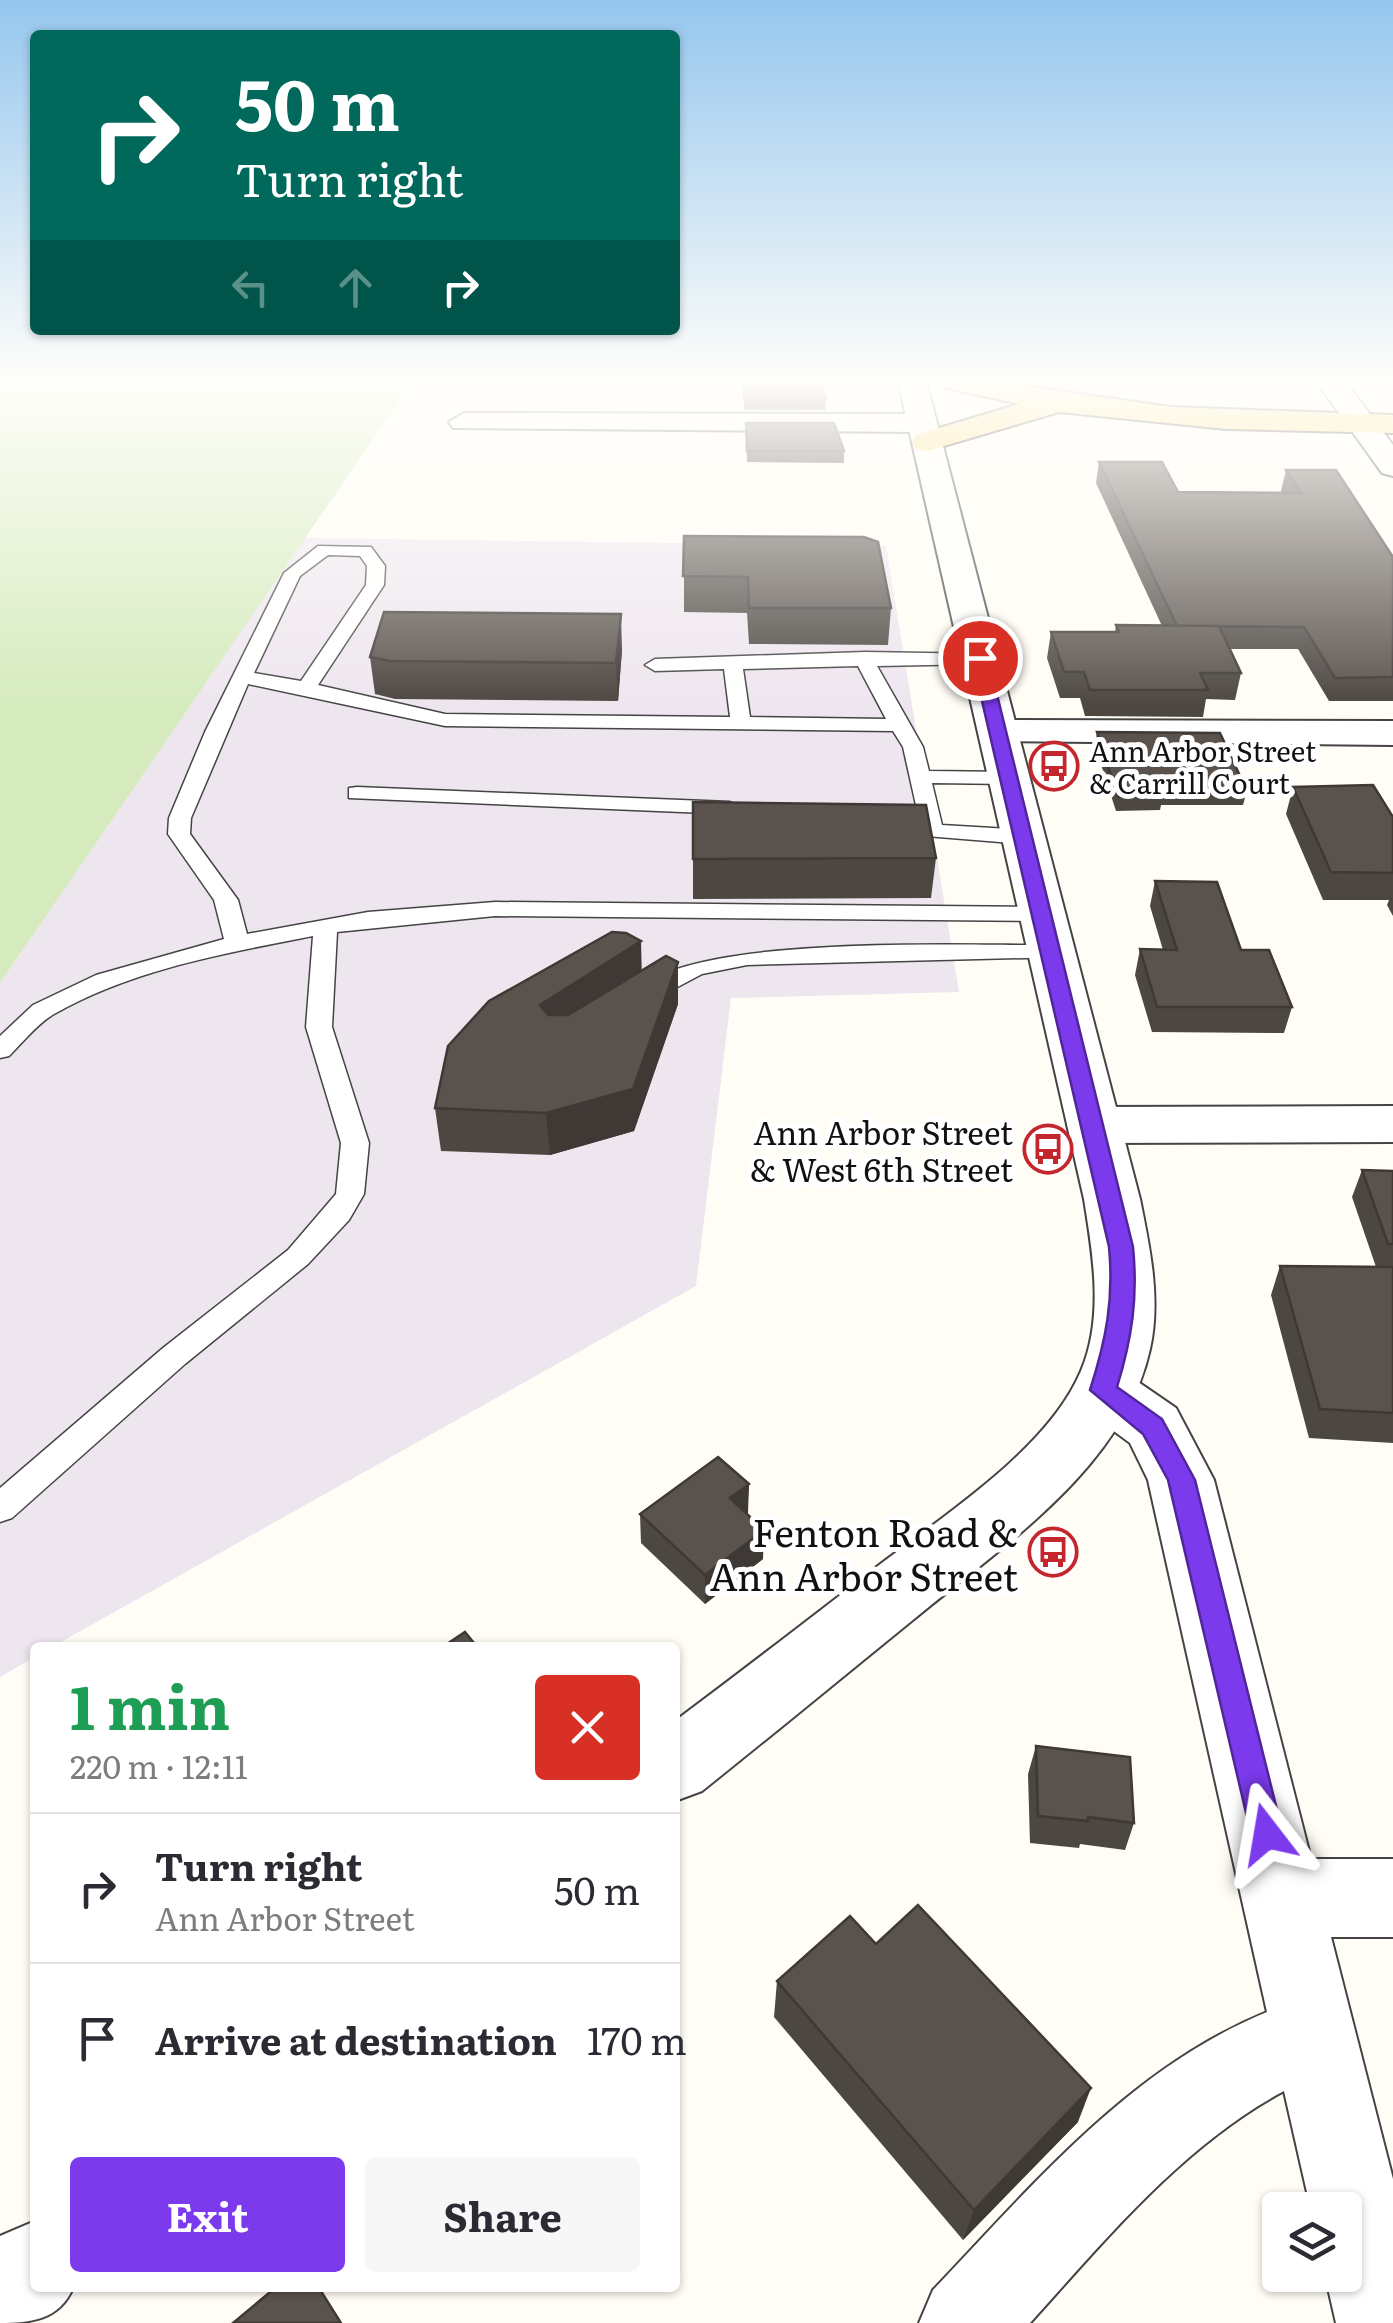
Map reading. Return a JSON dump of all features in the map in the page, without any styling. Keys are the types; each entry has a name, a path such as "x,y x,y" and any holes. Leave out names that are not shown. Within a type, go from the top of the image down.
{"street":[{"path":"680,1762 1002,1504 1071,1436 1103,1390 1118,1352 1125,1288 1112,1199 938,489"},
{"path":"998,732 1393,733"},
{"path":"1094,1125 1393,1124"},
{"path":"1103,1390 1153,1426 1181,1480 1383,2323"},
{"path":"1283,1898 1393,1898"},
{"path":"966,2323 1164,2124 1267,2051 1318,2041"},
{"path":"0,2294 30,2271"}],"lane":[{"path":"237,943 219,886 180,834 190,792 293,573 324,550 365,551 376,566 375,585 308,686"},
{"path":"866,658 873,682 902,725 921,777 933,833"},
{"path":"655,665 980,658"},
{"path":"734,662 741,725"},
{"path":"241,677 308,686 406,717 902,725"},
{"path":"921,777 1010,778"},
{"path":"357,793 620,801 752,811"},
{"path":"876,826 1025,837"},
{"path":"0,1050 24,1023 73,993 146,966 326,926 494,909 1048,933"},
{"path":"0,1508 174,1356 298,1257 322,1234 350,1194 357,1162 355,1143 319,1027 326,926"},
{"path":"624,1008 695,968 747,958 1048,933"}],"shaded area":[{"path":"304,538 886,546 959,992 731,998 696,1286 61,1642 30,1642 30,1660 0,1677 0,983"}],"green space":[{"path":"0,489 339,489 0,983"}],"building":[{"path":"1112,489 1301,493 1299,489 1349,489 1393,557 1393,677 1335,678 1304,627 1177,626"},
{"path":"684,536 864,537 878,542 891,608 749,608 748,577 683,576"},
{"path":"384,612 621,614 616,663 390,661 370,657"},
{"path":"1116,625 1219,626 1241,673 1200,673 1208,690 1090,690 1084,672 1064,672 1051,632 1119,632"},
{"path":"1097,732 1220,733 1247,791 1161,791 1163,796 1118,797"},
{"path":"1373,785 1393,817 1393,873 1331,872 1293,787"},
{"path":"693,802 926,805 936,858 693,859"},
{"path":"1155,881 1217,882 1241,950 1269,950 1292,1007 1157,1007 1140,949 1177,950"},
{"path":"612,932 626,933 641,941 540,1005 548,1015 568,1015 666,956 678,962 633,1089 546,1113 435,1108 448,1046 489,1001"},
{"path":"1362,1170 1393,1171 1393,1244 1388,1244"},
{"path":"1280,1266 1393,1267 1393,1413 1320,1409"},
{"path":"718,1457 749,1484 730,1498 764,1530 705,1575 640,1514"},
{"path":"465,1632 473,1642 450,1642"},
{"path":"1036,1746 1130,1757 1134,1823 1038,1816"},
{"path":"918,1905 1091,2088 974,2210 777,1981 850,1916 876,1944"},
{"path":"270,2292 322,2292 341,2323 233,2323"}],"place":[{"name":"Ann Arbor Street & Carrill Court","path":"1054,766"},
{"name":"Ann Arbor Street & West 6th Street","path":"1048,1149"},
{"name":"Fenton Road & Ann Arbor Street","path":"1053,1552"}],"route":[{"path":"980,658 1062,987 1121,1247 1125,1288 1121,1332 1118,1352 1103,1390 1153,1426 1181,1480 1267,1834"}]}
